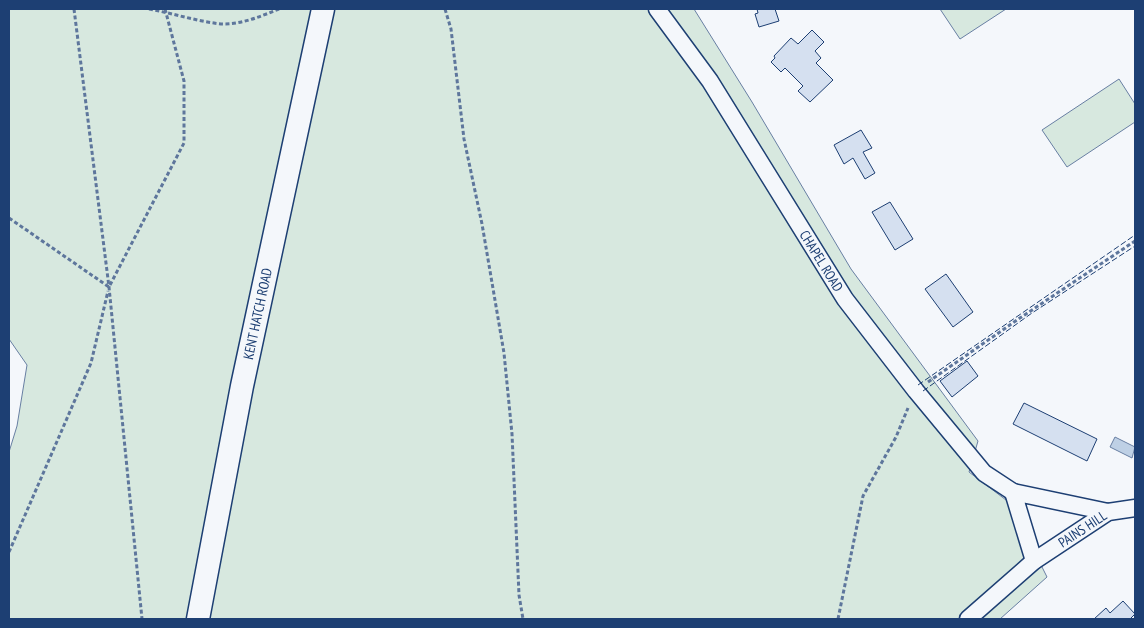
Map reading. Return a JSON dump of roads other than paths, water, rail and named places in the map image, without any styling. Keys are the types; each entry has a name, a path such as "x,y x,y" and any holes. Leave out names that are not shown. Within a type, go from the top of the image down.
{"main road":[{"name":"KENT HATCH ROAD","path":"198,619 242,386 323,9"}],"street":[{"name":"CHAPEL ROAD","path":"656,9 710,80 844,299 916,391 984,473 1013,492"},
{"path":"1034,561 1013,492 1108,512"},
{"name":"PAINS HILL","path":"968,619 1034,561 1108,512 1135,508"}],"water":[{"path":"1115,437 1135,447 1132,458 1110,447"}]}
